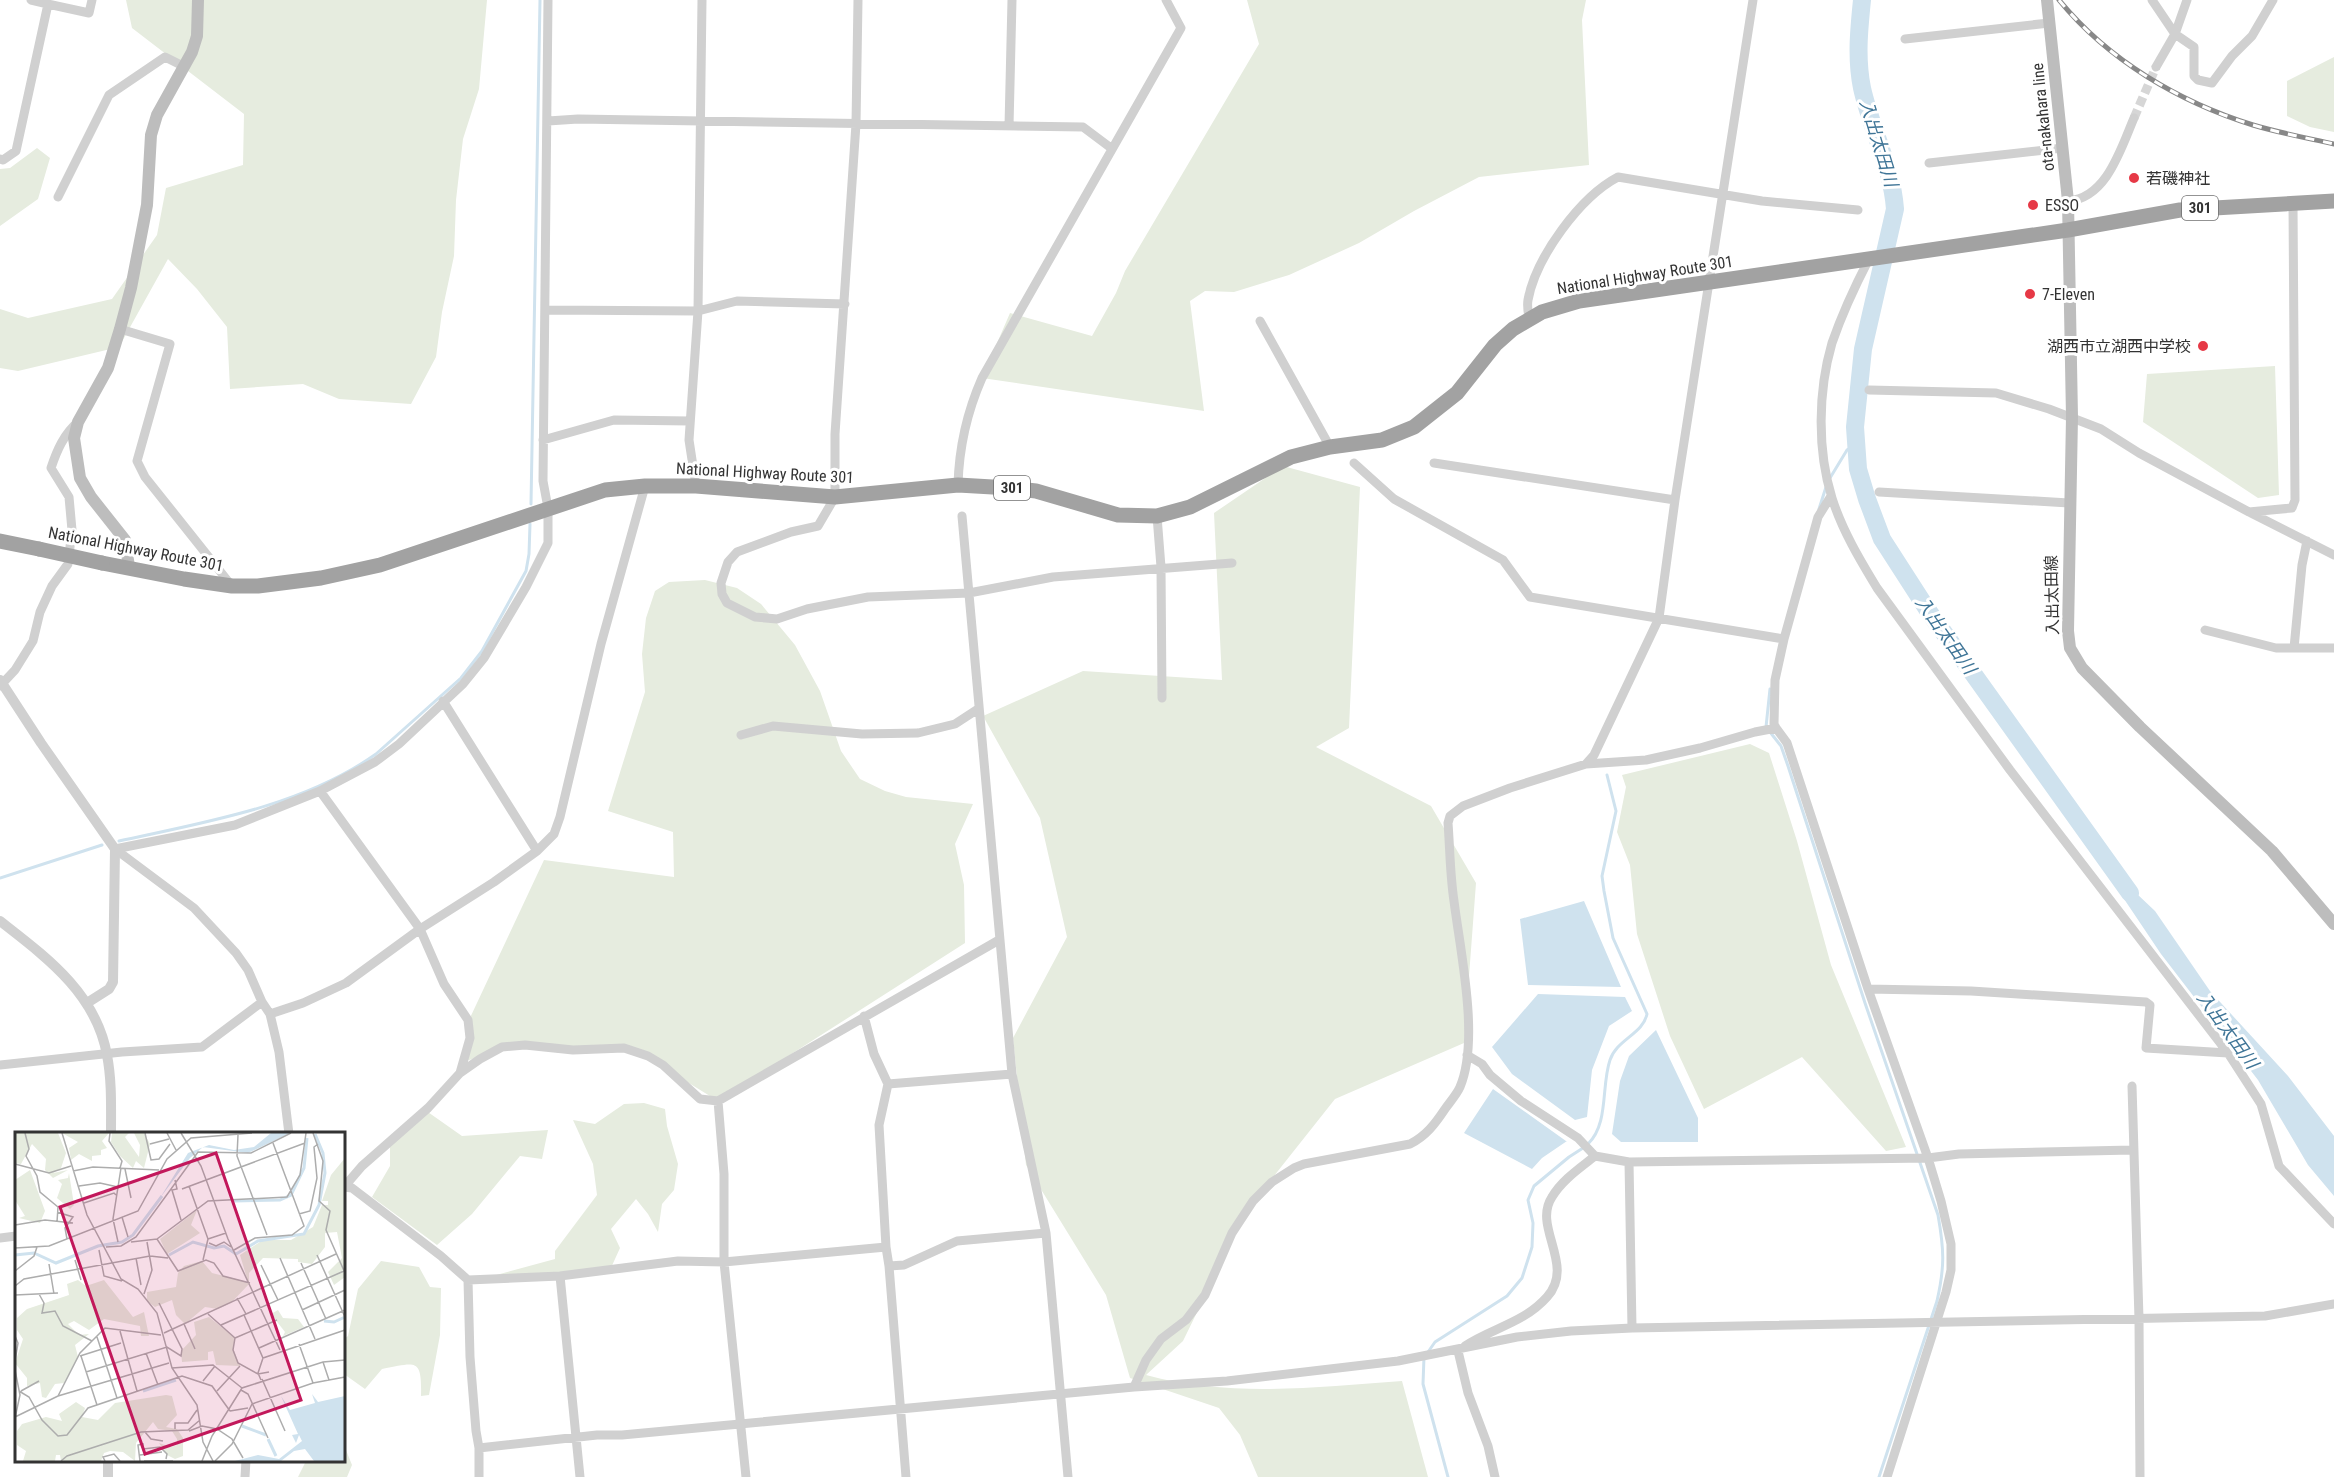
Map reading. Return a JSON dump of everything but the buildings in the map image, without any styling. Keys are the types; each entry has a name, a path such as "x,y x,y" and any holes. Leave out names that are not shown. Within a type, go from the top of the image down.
{"highway":[{"name":"National Highway Route 301","path":"0,541 184,579 232,586 258,586 321,578 380,565 605,490 645,486 696,486 835,497 958,485 1036,491 1118,515 1156,516 1190,507 1291,457 1330,447 1382,440 1414,427 1457,393 1495,345 1529,318 1579,301 1917,253 2180,210 2334,201"}],"main road":[{"path":"129,567 125,540 91,497 80,478 74,438 78,422 108,368 120,329 131,288 147,205 151,135 157,116 185,67 197,36 198,0"},
{"name":"ota-nakahara line","path":"2047,0 2068,201 2068,230"},
{"name":"入出太田線","path":"2068,230 2072,417 2069,503 2068,631 2070,648 2082,668 2140,727 2272,851 2334,924"}],"street":[{"path":"32,0 89,13 92,0"},
{"path":"115,849 235,825 320,790 375,762 421,724 463,684 484,658 526,587 548,543 548,508 543,481 543,440 548,0"},
{"path":"696,486 689,440 698,311 702,0"},
{"path":"858,0 856,124 836,434 835,497 818,526 791,532 737,552 728,562 721,583 722,594 728,603 755,616 777,619 807,609 868,597 969,592 1053,577 1232,563"},
{"path":"1009,126 1011,0"},
{"path":"958,485 963,439 972,402 982,378 1181,28 1166,0"},
{"path":"1586,764 1594,755 1659,618 1675,500 1753,0"},
{"path":"2152,0 2175,34 2194,47 2194,76 2198,80 2211,83 2232,56 2252,36 2273,0"},
{"path":"2156,67 2175,34 2187,0"},
{"path":"0,159 3,160 16,151 48,4"},
{"path":"1905,39 2049,23"},
{"path":"58,197 109,95 165,57 185,67"},
{"path":"2068,201 2079,200 2107,176 2134,118"},
{"path":"548,121 1083,128 1111,148"},
{"path":"1929,164 2063,148"},
{"path":"1529,318 1528,301 1533,284 1555,240 1576,212 1618,177 1762,201 1858,210"},
{"path":"2249,512 2292,508 2295,500 2293,203"},
{"path":"1869,259 1832,344 1822,405 1822,450 1831,496 1859,559 1877,588 2010,770 2228,1053 2261,1104 2279,1166 2334,1224"},
{"path":"545,310 698,311 737,301 845,304"},
{"path":"1260,321 1330,447"},
{"path":"120,329 170,344 137,461 145,477 232,586"},
{"path":"1869,390 1996,393 2072,417 2101,429 2139,453 2331,554 2334,542"},
{"path":"543,440 614,420 690,421"},
{"path":"78,422 63,440 51,468 69,497 72,530 68,564 52,586 40,612 33,641 15,670 1,683 115,849 194,908 236,953 248,970 270,1014 279,1053 290,1132"},
{"path":"1354,463 1394,499 1503,560 1530,597 1784,639"},
{"path":"1434,463 1675,500"},
{"path":"270,1014 312,999 346,983 420,929 494,882 537,851 554,834 601,644 645,486"},
{"path":"1879,492 2069,503"},
{"path":"1831,496 1818,517 1784,639 1775,680 1774,724 1787,743 1868,989 1928,1158 1951,1244 1951,1270 1938,1322 1887,1477"},
{"path":"962,516 1012,1074 1046,1233 1068,1477"},
{"path":"1156,516 1161,567 1162,698"},
{"path":"2294,648 2307,541"},
{"path":"2205,630 2276,648 2334,648"},
{"path":"443,701 537,851"},
{"path":"741,735 773,726 862,734 918,733 956,724 978,709"},
{"path":"1134,1387 1146,1360 1161,1339 1186,1320 1205,1295 1232,1233 1253,1201 1272,1182 1304,1164 1410,1144 1423,1137 1436,1123 1460,1086 1467,1055 1468,1018 1463,949 1454,901 1449,820 1464,806 1510,788 1586,764 1646,760 1776,728"},
{"path":"320,790 420,929 444,984 468,1020 470,1038 460,1073"},
{"path":"87,1003 109,988 113,981 115,849"},
{"path":"0,921 40,952 70,980 87,1003 98,1025 107,1054 111,1091 111,1132"},
{"path":"345,1186 362,1166 428,1108 460,1073 502,1047 537,1046 573,1050 624,1048 643,1054 663,1065 700,1099 718,1101 999,940"},
{"path":"1868,989 1971,991 2146,1002 2150,1005 2146,1048 2228,1053"},
{"path":"0,1065 202,1047 262,1002"},
{"path":"864,1016 874,1054 888,1084 879,1125 886,1247 906,1477"},
{"path":"1467,1055 1482,1064 1490,1075 1521,1101 1578,1138 1595,1156 1629,1162 1928,1158 1959,1154 2132,1150"},
{"path":"888,1084 1012,1074"},
{"path":"2132,1086 2132,1150 2139,1319 2140,1477"},
{"path":"718,1101 724,1174 724,1262 746,1477"},
{"path":"1458,1350 1521,1319 1541,1304 1552,1292 1559,1275 1549,1226 1548,1205 1551,1197 1566,1181 1595,1156"},
{"path":"1629,1162 1632,1328"},
{"path":"345,1187 352,1188 441,1256 468,1280 560,1276 678,1261 724,1262 886,1247"},
{"path":"889,1266 904,1265 957,1241 1046,1233"},
{"path":"0,1238 15,1236"},
{"path":"560,1276 580,1477"},
{"path":"468,1280 470,1357 479,1448 479,1477"},
{"path":"479,1448 1134,1387 1227,1381 1398,1361 1517,1337 1571,1331 2265,1316 2334,1304"},
{"path":"1458,1350 1468,1393 1488,1446 1495,1477"},
{"path":"245,1477 246,1462"}],"shaded area":[{"path":"126,0 487,0 479,89 463,139 456,200 454,256 442,312 436,357 411,404 339,399 303,384 230,389 227,327 197,289 168,259 119,347 18,371 0,368 0,309 28,318 112,299 157,235 166,188 243,165 244,114 132,28"},
{"path":"1247,0 1586,0 1582,20 1589,165 1479,177 1359,243 1289,275 1234,292 1205,291 1190,301 1204,411 982,378 1010,313 1092,336 1116,293 1125,271 1259,44"},
{"path":"2334,57 2334,132 2310,127 2287,116 2287,81"},
{"path":"37,148 50,158 38,199 0,226 0,169 10,168"},
{"path":"2275,366 2279,495 2258,498 2143,422 2147,374"},
{"path":"1283,466 1360,487 1349,728 1316,747 1431,806 1476,883 1464,1043 1335,1099 1247,1210 1183,1341 1146,1375 1178,1382 1242,1389 1306,1388 1402,1381 1428,1477 1258,1477 1240,1435 1219,1408 1130,1378 1106,1295 1026,1165 1013,1038 1067,937 1040,818 983,716 1083,671 1222,680 1214,513"},
{"path":"705,580 737,588 761,604 795,645 820,691 841,751 860,779 885,791 906,797 973,804 955,844 964,885 965,943 718,1101 637,1051 509,1047 463,1062 469,1020 544,860 674,877 673,832 608,811 645,692 642,654 646,618 655,591 669,582"},
{"path":"1750,744 1769,753 1797,841 1831,965 1906,1147 1886,1151 1802,1057 1704,1109 1670,1036 1637,934 1630,865 1617,832 1626,787 1622,775"},
{"path":"644,1103 665,1109 667,1126 678,1164 674,1190 662,1204 658,1232 636,1199 611,1229 620,1248 610,1270 489,1277 555,1259 555,1251 597,1195 593,1164 573,1120 595,1124 624,1104"},
{"path":"425,1110 462,1136 548,1130 542,1159 520,1156 472,1214 437,1245 372,1197 390,1166 390,1146"},
{"path":"381,1261 419,1267 430,1287 441,1288 440,1335 429,1395 421,1396 420,1374 415,1366 403,1365 382,1369 365,1389 345,1375 345,1338 348,1336 358,1289"},
{"path":"345,1451 352,1465 347,1477 298,1477 306,1462 345,1462"}],"water":[{"path":"2117,875 2155,911 2210,991 2288,1076 2334,1136 2334,1196 2308,1165 2258,1080 2161,954 2120,893"},
{"path":"1584,901 1621,987 1528,985 1520,919"},
{"path":"1538,994 1625,997 1632,1011 1609,1026 1592,1070 1587,1117 1575,1120 1512,1074 1492,1047"},
{"path":"1656,1030 1698,1118 1698,1142 1621,1142 1612,1134 1620,1081 1629,1056"},
{"path":"1493,1089 1567,1141 1542,1158 1532,1169 1464,1133"}],"waterway":[{"path":"531,504 540,0"},
{"name":"入出太田川","path":"1862,0 1859,44 1860,77 1890,178 1895,209 1863,349 1855,427 1858,469 1867,499 1882,539 1929,612 2130,893"},
{"path":"1830,478 1847,450 1856,444"},
{"path":"1819,509 1826,487"},
{"path":"119,841 219,819 286,799 348,772 376,754 461,678 482,651 526,571 530,524"},
{"path":"1766,727 1770,689"},
{"path":"1770,732 1781,746 1788,766 1865,1003 1938,1215 1940,1227 1942,1267 1937,1301 1879,1477"},
{"path":"1588,1144 1595,1136 1599,1126 1607,1070 1613,1053 1641,1027 1647,1014 1613,938 1604,891 1602,876 1616,811 1607,775"},
{"path":"0,878 102,845"},
{"path":"1428,1352 1435,1342 1507,1296 1522,1278 1532,1247 1533,1223 1528,1200 1534,1186 1583,1148"},
{"path":"1424,1357 1423,1384 1448,1477"}],"tunnel":[{"path":"2134,118 2156,67"}],"railway":[{"path":"2059,0 2078,22 2122,60 2172,91 2198,104 2253,125 2334,144"}],"place":[{"name":"若磯神社","path":"2134,178"},
{"name":"ESSO","path":"2033,205"},
{"name":"7-Eleven","path":"2030,294"},
{"name":"湖西市立湖西中学校","path":"2203,346"}]}
